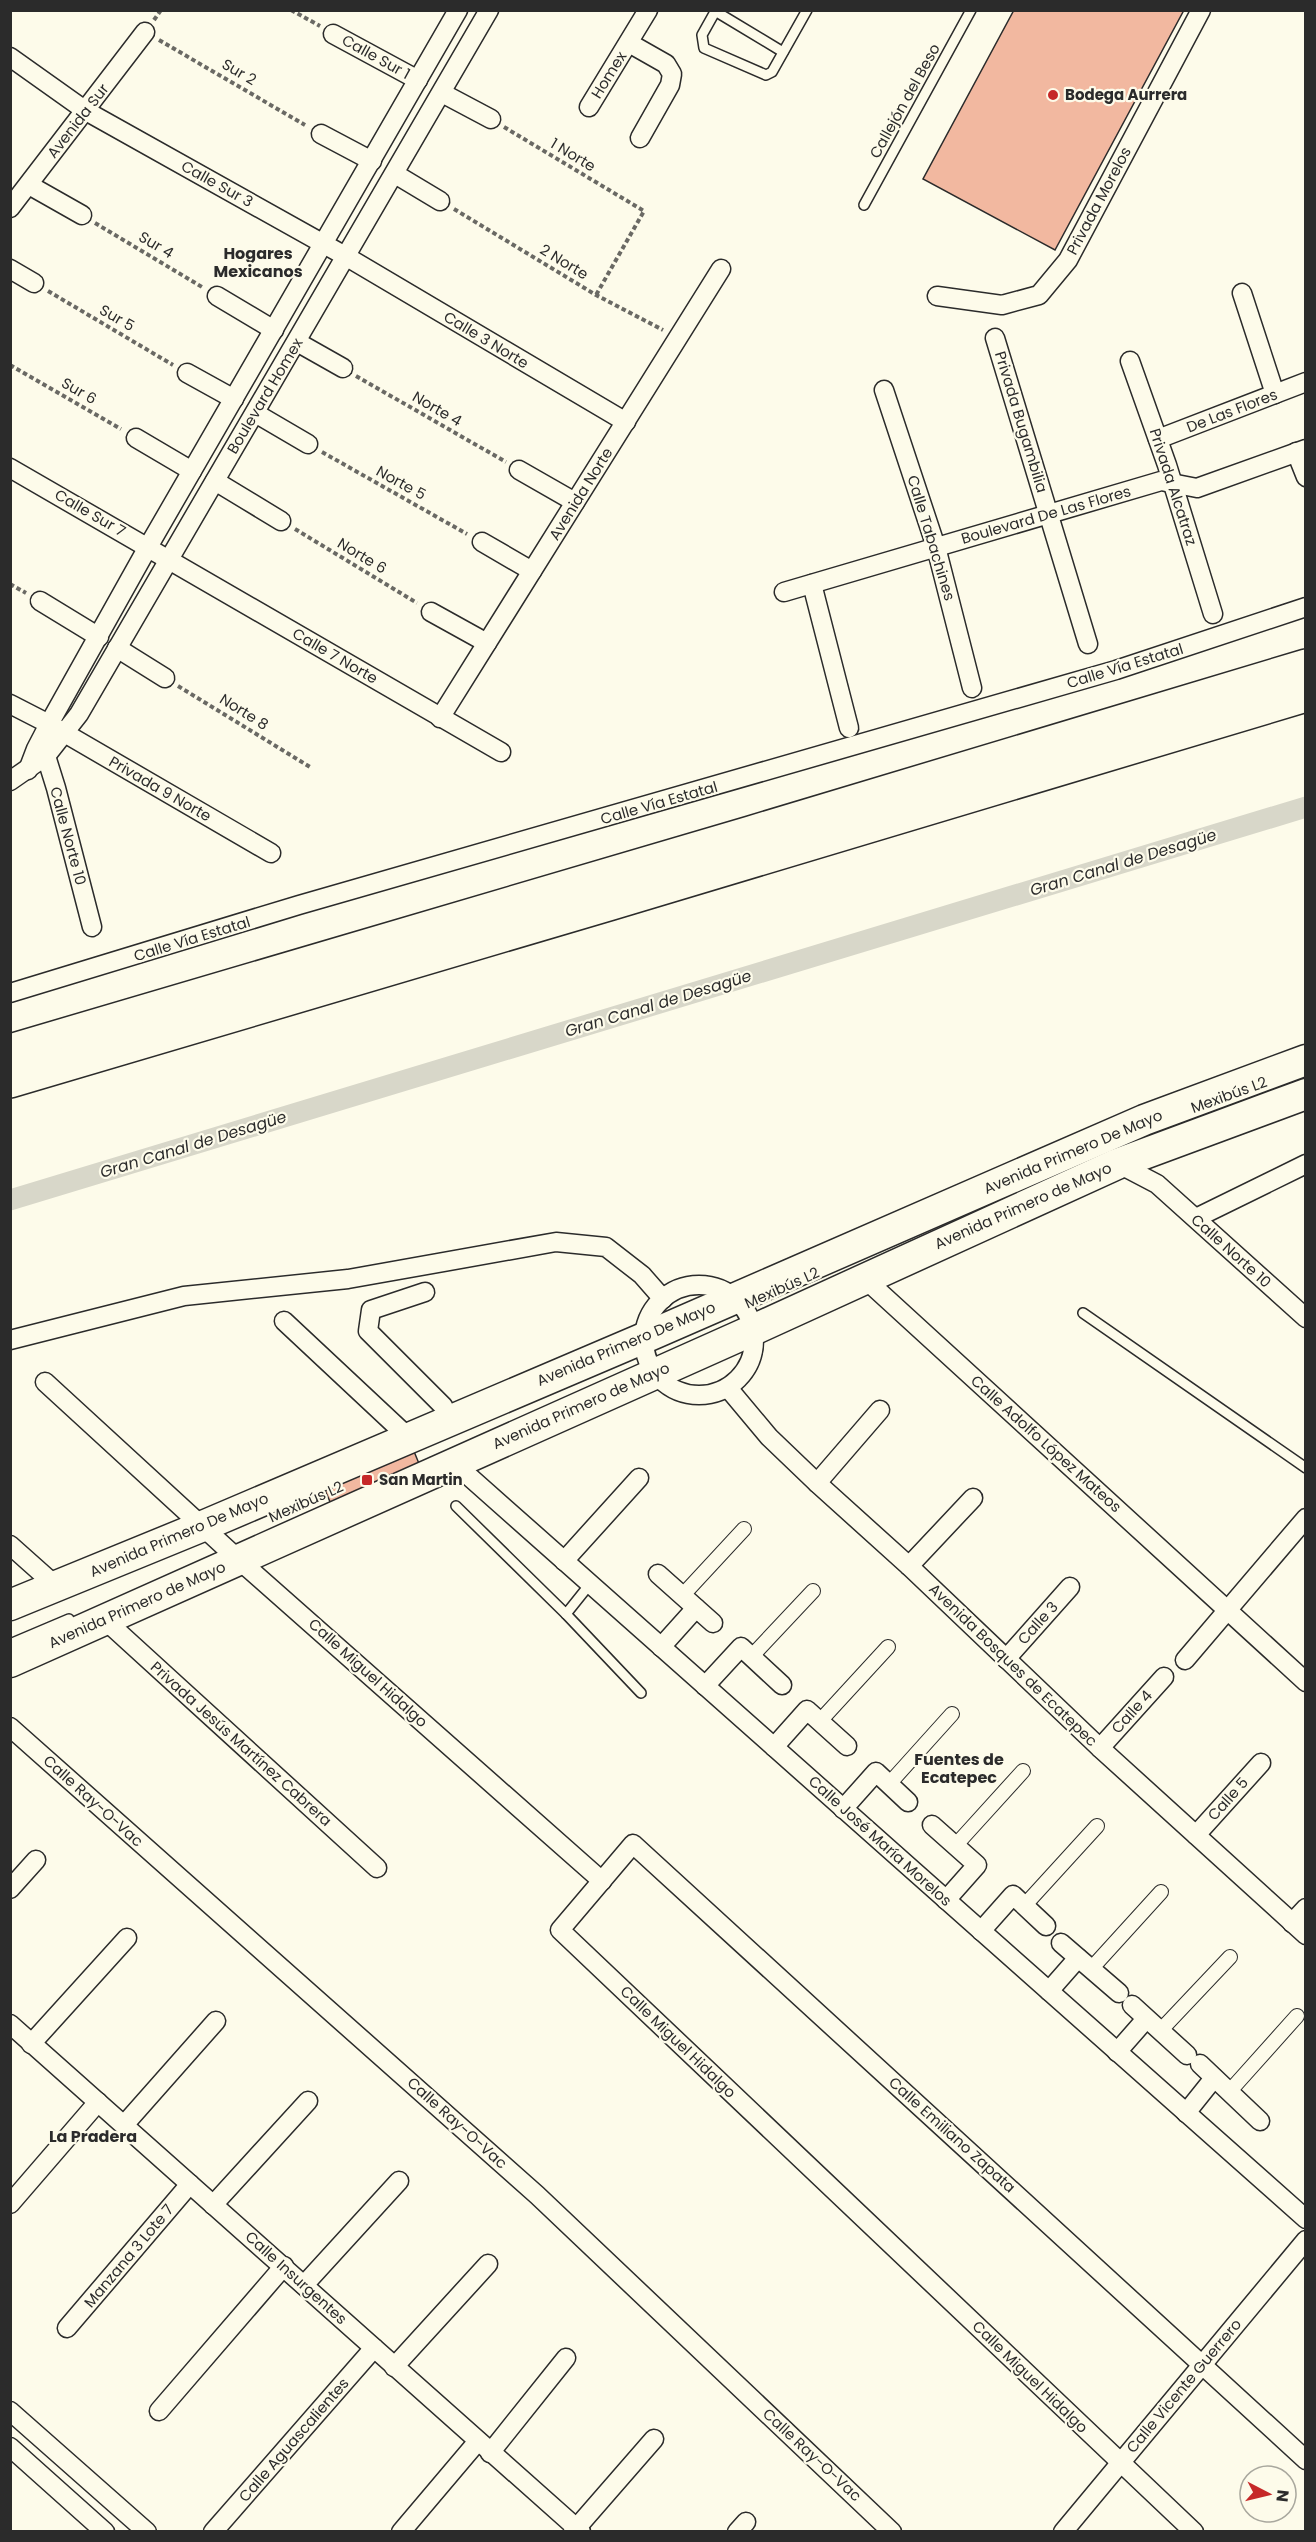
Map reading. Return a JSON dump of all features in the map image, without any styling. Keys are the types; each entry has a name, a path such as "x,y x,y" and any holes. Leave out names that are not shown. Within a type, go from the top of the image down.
{"highway":[{"path":"10,1051 663,859 1305,666"},
{"path":"10,1081 561,920 760,857 1305,695"},
{"name":"Avenida Primero De Mayo","path":"10,1605 56,1586 210,1533 449,1419 649,1359 1126,1146 1243,1084 1305,1060"},
{"name":"Avenida Primero De Mayo","path":"1126,1146 1257,1112 1305,1094"},
{"name":"Avenida Primero de Mayo","path":"747,1315 864,1278 1126,1146"},
{"name":"Avenida Primero de Mayo","path":"10,1662 91,1618 230,1556 454,1463 649,1359"}],"street":[{"name":"Boulevard Homex","path":"41,753 49,724 148,547 458,10"},
{"name":"Boulevard Homex","path":"10,781 28,770 41,753 65,734 347,257 489,10"},
{"name":"Homex","path":"589,107 648,10"},
{"name":"Privada Morelos","path":"937,296 1002,305 1039,295 1068,260 1201,10"},
{"name":"Avenida Sur","path":"10,208 87,111 145,32"},
{"name":"Calle Sur 1","path":"333,34 418,80"},
{"name":"Homex","path":"629,43 666,64 672,74 670,85 640,138"},
{"name":"Calle Sur 3","path":"10,57 87,111 347,257"},
{"path":"442,93 491,119"},
{"path":"321,134 372,161"},
{"path":"395,174 441,201"},
{"path":"29,184 82,215"},
{"name":"Calle 3 Norte","path":"347,257 626,422"},
{"name":"Avenida Norte","path":"441,718 721,269"},
{"path":"10,270 34,283"},
{"path":"1242,293 1275,394"},
{"path":"217,296 274,330"},
{"name":"Privada Bugambilia","path":"995,338 1088,644"},
{"path":"297,342 343,368"},
{"name":"Privada Alcatraz","path":"1130,361 1158,439 1213,614"},
{"path":"187,373 234,399"},
{"name":"De Las Flores","path":"1158,439 1305,382"},
{"name":"Calle Tabachines","path":"884,390 936,547 972,688"},
{"path":"255,413 308,444"},
{"path":"136,438 192,471"},
{"path":"1301,451 1305,477"},
{"name":"Boulevard De Las Flores","path":"784,592 1161,481 1197,488 1301,451"},
{"name":"Calle Sur 7","path":"10,468 169,559"},
{"path":"519,470 575,502"},
{"path":"215,481 282,521"},
{"path":"482,542 532,571"},
{"name":"Calle 7 Norte","path":"169,559 501,752"},
{"path":"812,584 849,728"},
{"path":"40,601 99,637"},
{"name":"Calle Vía Estatal","path":"10,993 299,906 1116,670 1305,607"},
{"path":"431,612 487,643"},
{"path":"117,648 165,678"},
{"name":"Privada 9 Norte","path":"10,704 49,724 272,853"},
{"name":"Calle Norte 10","path":"41,753 92,927"},
{"path":"1126,1146 1157,1184"},
{"name":"Calle Norte 10","path":"1126,1146 1157,1184 1305,1318"},
{"path":"1196,1218 1305,1164"},
{"name":"Avenida Primero De Mayo","path":"10,1340 184,1296 348,1279 556,1242 606,1247 642,1275 663,1299"},
{"name":"Calle Adolfo López Mateos","path":"864,1278 1305,1682"},
{"path":"690,1285 705,1285 720,1289 747,1315 753,1352 744,1372 728,1388 702,1396 675,1390 649,1359 653,1310 676,1290 690,1285"},
{"path":"424,1292 372,1310 368,1331 443,1406 449,1419"},
{"path":"284,1321 408,1437"},
{"name":"Calle Miguel Hidalgo","path":"45,1382 210,1533 230,1556 602,1881 560,1930 1194,2532"},
{"name":"Avenida Bosques de Ecatepec","path":"728,1388 769,1437 817,1483 909,1566 1100,1748 1299,1929"},
{"path":"817,1483 880,1410"},
{"name":"Calle José María Morelos","path":"454,1463 1305,2219"},
{"path":"564,1561 639,1478"},
{"path":"909,1566 973,1498"},
{"path":"1185,1660 1305,1518"},
{"path":"661,1647 689,1602 744,1529"},
{"path":"10,1545 56,1586"},
{"path":"658,1574 712,1623"},
{"name":"Calle 3","path":"1006,1659 1070,1587"},
{"path":"751,1657 813,1591"},
{"name":"Privada Jesús Martínez Cabrera","path":"91,1618 377,1868"},
{"path":"705,1686 741,1647 782,1685"},
{"path":"820,1721 888,1647"},
{"name":"Calle 4","path":"1100,1748 1164,1677"},
{"path":"774,1747 807,1710 847,1746"},
{"path":"889,1784 952,1714"},
{"name":"Calle Ray-O-Vac","path":"10,1727 537,2195 892,2532"},
{"name":"Calle 5","path":"1196,1835 1261,1762"},
{"path":"955,1846 1023,1771"},
{"path":"843,1809 876,1772 908,1802"},
{"path":"932,1825 977,1866 946,1900"},
{"path":"1024,1905 1097,1826"},
{"name":"Calle Emiliano Zapata","path":"602,1881 633,1844 1203,2364 1305,2460"},
{"path":"10,1889 36,1860"},
{"path":"1049,1991 1085,1964 1161,1892"},
{"path":"981,1931 1013,1895 1046,1926"},
{"path":"1299,1929 1305,1908"},
{"path":"31,2044 127,1938"},
{"path":"1061,1943 1260,2121"},
{"path":"1160,2031 1230,1957"},
{"path":"1229,2092 1297,2016"},
{"path":"1117,2052 1146,2019"},
{"path":"124,2125 216,2021"},
{"name":"Calle Insurgentes","path":"10,2024 284,2266 577,2530"},
{"path":"1186,2113 1214,2078"},
{"path":"10,2204 98,2102"},
{"path":"213,2205 308,2102"},
{"path":"304,2285 399,2181"},
{"name":"Manzana 3 Lote 7","path":"67,2328 190,2184"},
{"name":"Calle Vicente Guerrero","path":"1063,2532 1305,2240"},
{"path":"394,2367 488,2264"},
{"path":"159,2411 284,2266"},
{"name":"Calle Aguascalientes","path":"213,2532 374,2348"},
{"path":"401,2532 566,2358"},
{"path":"10,2411 147,2532"},
{"path":"577,2530 654,2439"},
{"path":"10,2447 105,2532"}],"lane":[{"path":"783,52 716,11 702,35 704,48 766,75 772,72 807,10"},
{"name":"Callejón del Beso","path":"864,205 971,10"},
{"name":"Mexibús L2","path":"805,1295 1126,1146"},
{"name":"Mexibús L2","path":"747,1315 896,1240"},
{"path":"1083,1313 1305,1468"},
{"name":"Mexibús L2","path":"277,1506 649,1359"},
{"name":"Mexibús L2","path":"230,1556 519,1423"},
{"path":"456,1506 566,1614 640,1693"},
{"path":"566,1614 590,1584"},
{"path":"10,1644 91,1618"}],"path":[{"path":"291,10 333,34"},
{"name":"Sur 2","path":"145,32 321,134"},
{"name":"1 Norte","path":"491,119 644,211 596,295"},
{"name":"2 Norte","path":"441,201 596,295 678,338"},
{"name":"Sur 4","path":"82,215 217,296"},
{"name":"Sur 5","path":"34,283 187,373"},
{"name":"Sur 6","path":"10,364 136,438"},
{"name":"Norte 4","path":"343,368 519,470"},
{"name":"Norte 5","path":"308,444 482,542"},
{"name":"Norte 6","path":"282,521 431,612"},
{"name":"Norte 8","path":"165,678 310,767"}],"building":[{"name":"Bodega Aurrera","path":"1014,10 1184,10 1055,250 923,179"},
{"path":"413,1449 420,1466 331,1504 324,1488"}],"waterway":[{"name":"Gran Canal de Desagüe","path":"10,1200 1306,807"}],"place":[{"name":"Bodega Aurrera","path":"1053,95"},
{"name":"San Martin","path":"367,1480"}],"district":[{"name":"Hogares Mexicanos","path":"258,262"},
{"name":"Fuentes de Ecatepec","path":"959,1768"},
{"name":"La Pradera","path":"93,2136"}]}
